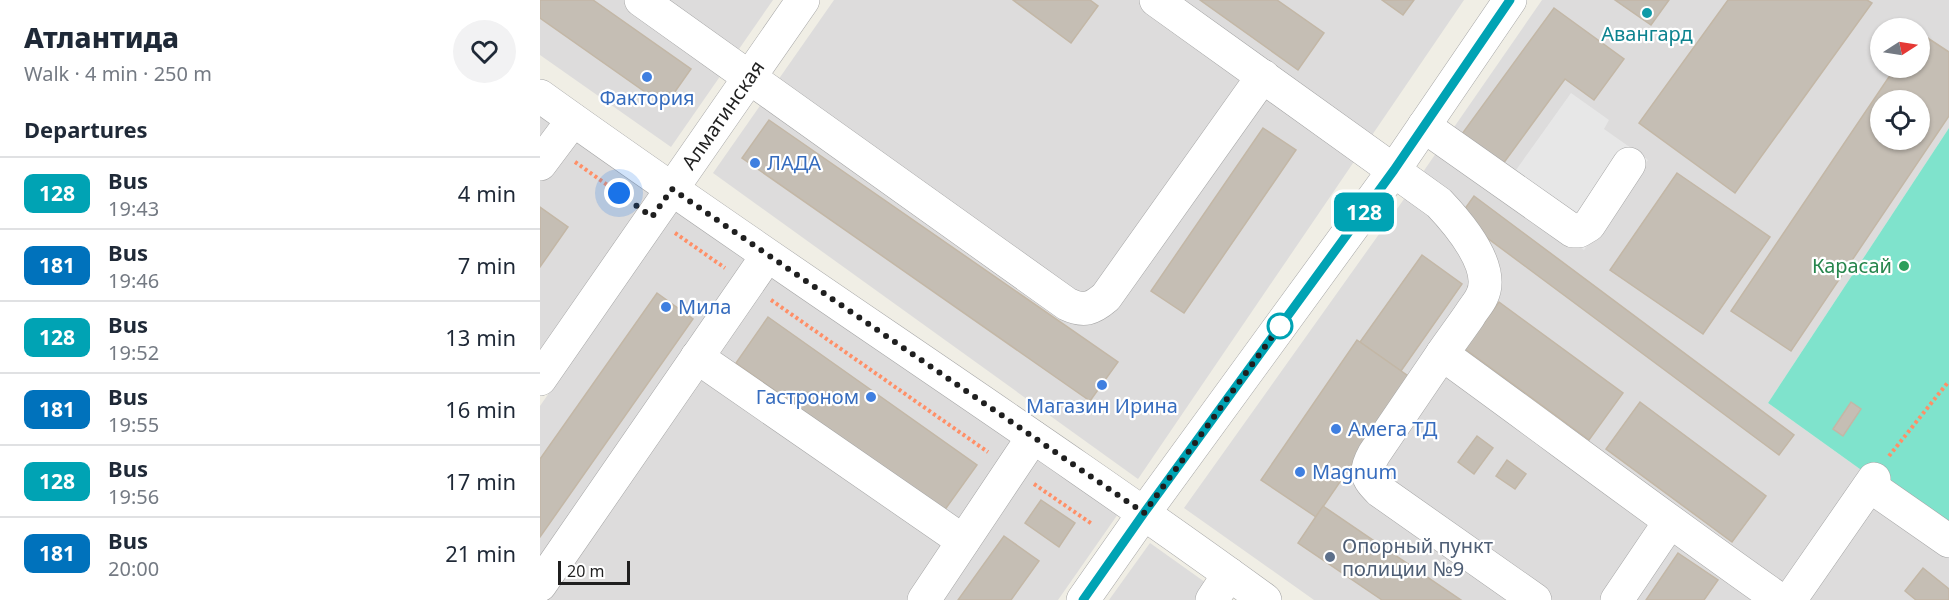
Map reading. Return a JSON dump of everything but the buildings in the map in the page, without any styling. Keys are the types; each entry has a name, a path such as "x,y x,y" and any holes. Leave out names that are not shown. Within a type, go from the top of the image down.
{"street":[{"path":"641,0 1077,309 1088,308 1106,297 1263,76"},
{"name":"Алматинская","path":"540,378 803,0"},
{"path":"1156,0 1439,203 1453,217 1476,252 1483,268 1485,283 1483,296 1374,454 1368,464 1367,475 1380,491 1535,600"},
{"path":"1083,600 1394,170 1510,0"},
{"path":"540,96 767,256 1144,513 1221,587 1265,600"},
{"path":"547,155 573,120"},
{"path":"1424,126 1573,231 1579,231 1589,225 1629,165"},
{"path":"540,585 767,256"},
{"path":"1442,354 1592,463 1669,523 1780,600"},
{"path":"697,357 963,541"},
{"path":"924,600 1033,437"},
{"path":"1790,600 1872,483 1949,541"},
{"path":"1617,600 1669,523"}],"path":[{"path":"547,155 652,217 1092,524"},
{"path":"1872,483 1888,458 1949,381"}],"shaded area":[{"path":"540,0 773,0 671,147 540,55"},
{"path":"834,0 1464,0 1138,479 713,173"},
{"path":"1542,0 1949,0 1949,128 1768,403 1949,533 1949,600 1314,600 1184,508 1414,185"},
{"path":"1571,93 1609,120 1604,129 1648,160 1584,250 1501,191"},
{"path":"540,116 653,196 540,351"},
{"path":"675,211 1118,514 1058,600 540,600 540,406"},
{"path":"1150,543 1230,600 1109,600"}],"green space":[{"name":"Карасай","path":"1949,128 1949,533 1768,403"}],"bus line":[{"name":"128","path":"1083,600 1394,170 1510,0"}],"place":[{"name":"Авангард","path":"1647,13"},
{"name":"Фактория","path":"647,77"},
{"name":"ЛАДА","path":"755,163"},
{"name":"Карасай","path":"1904,266"},
{"name":"Мила","path":"666,307"},
{"name":"Магазин Ирина","path":"1102,385"},
{"name":"Гастроном","path":"871,397"},
{"name":"Амега ТД","path":"1336,429"},
{"name":"Magnum","path":"1300,472"},
{"name":"Опорный пункт полиции №9","path":"1330,557"}],"route":[{"path":"619,193 652,217 672,189 1144,513 1283,322 1280,326"}]}
